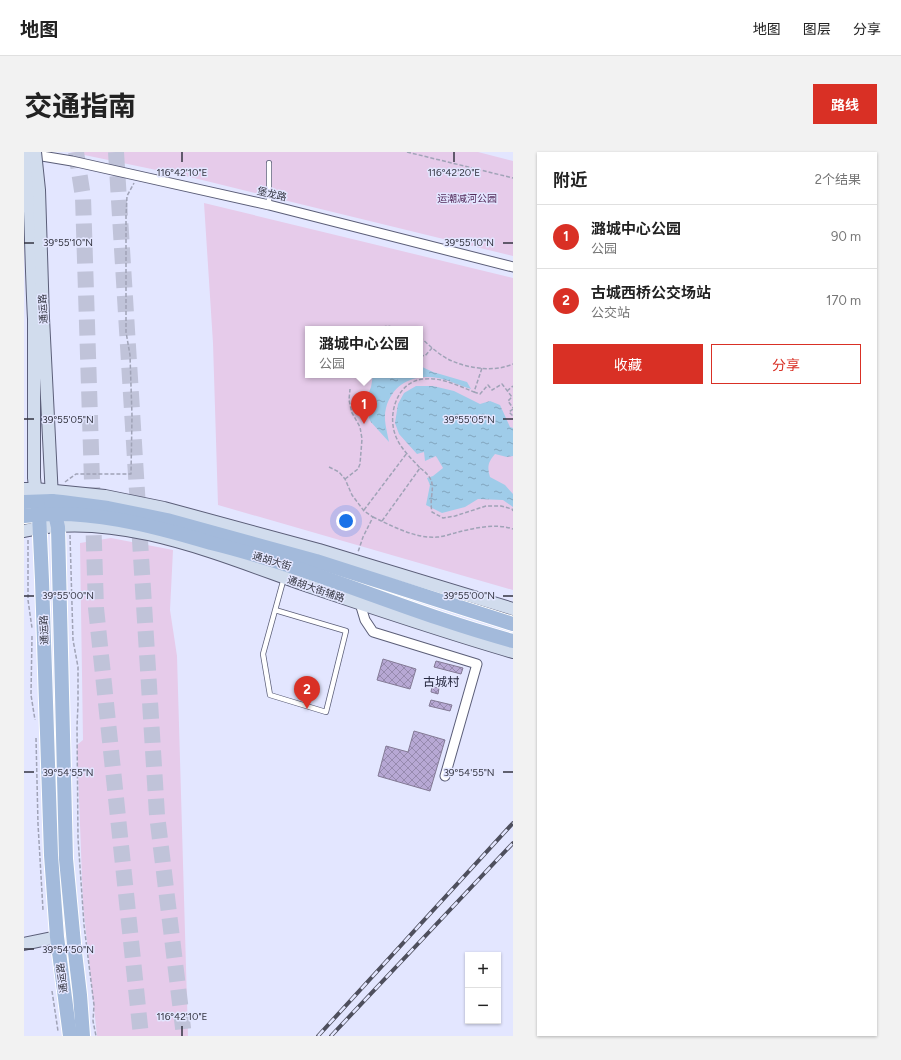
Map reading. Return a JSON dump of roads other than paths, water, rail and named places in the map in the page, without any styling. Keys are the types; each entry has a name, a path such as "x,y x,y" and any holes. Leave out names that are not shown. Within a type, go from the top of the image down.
{"main road":[{"name":"通胡大街","path":"24,516 33,504 57,512 109,518 167,530 290,561 513,624"},
{"name":"通运路","path":"33,504 51,855 58,937 70,1036"},
{"name":"通运路","path":"57,512 66,859 83,1036"},
{"name":"通胡大街","path":"290,561 358,597 513,641"}],"street":[{"name":"通运路","path":"27,152 30,193 31,275 38,319 48,406 57,512"},
{"name":"通运路","path":"33,504 38,319 39,190 36,152"},
{"name":"堡龙路","path":"24,154 36,154 72,160 269,205 513,267"},
{"path":"24,531 33,504 57,512 105,496 164,508 290,561 354,561 513,609"},
{"path":"358,597 513,652"},
{"path":"358,597 365,620 373,632 477,664 445,776"},
{"path":"24,944 58,937"}],"lane":[{"path":"268,163 269,205"},
{"path":"275,610 346,631 326,712 270,695 263,654 275,610 290,561"}],"water":[{"path":"423,367 433,372 467,382 471,389 446,380 423,377"},
{"path":"372,378 417,378 399,386 389,399 385,412 385,421 389,442 370,421 365,402 371,387"},
{"path":"416,386 433,386 454,391 480,404 490,401 500,405 510,427 513,428 513,456 507,457 495,454 490,462 489,470 490,477 505,485 513,494 513,507 503,500 478,499 465,507 442,513 426,505 430,485 427,478 433,476 443,468 436,456 425,461 424,452 417,454 399,434 395,423 398,404 404,393"}],"tunnel":[{"path":"76,152 83,197 96,608 141,1036"},
{"path":"116,152 157,815 184,1036"}],"railway":[{"path":"318,1036 513,823"},
{"path":"331,1036 513,843"}],"place":[{"name":"潞城中心公园","path":"364,424"},
{"name":"古城西桥公交场站","path":"307,709"}],"district":[{"name":"古城村","path":"441,682"}],"park label":[{"name":"运潮减河公园","path":"467,198"}]}
